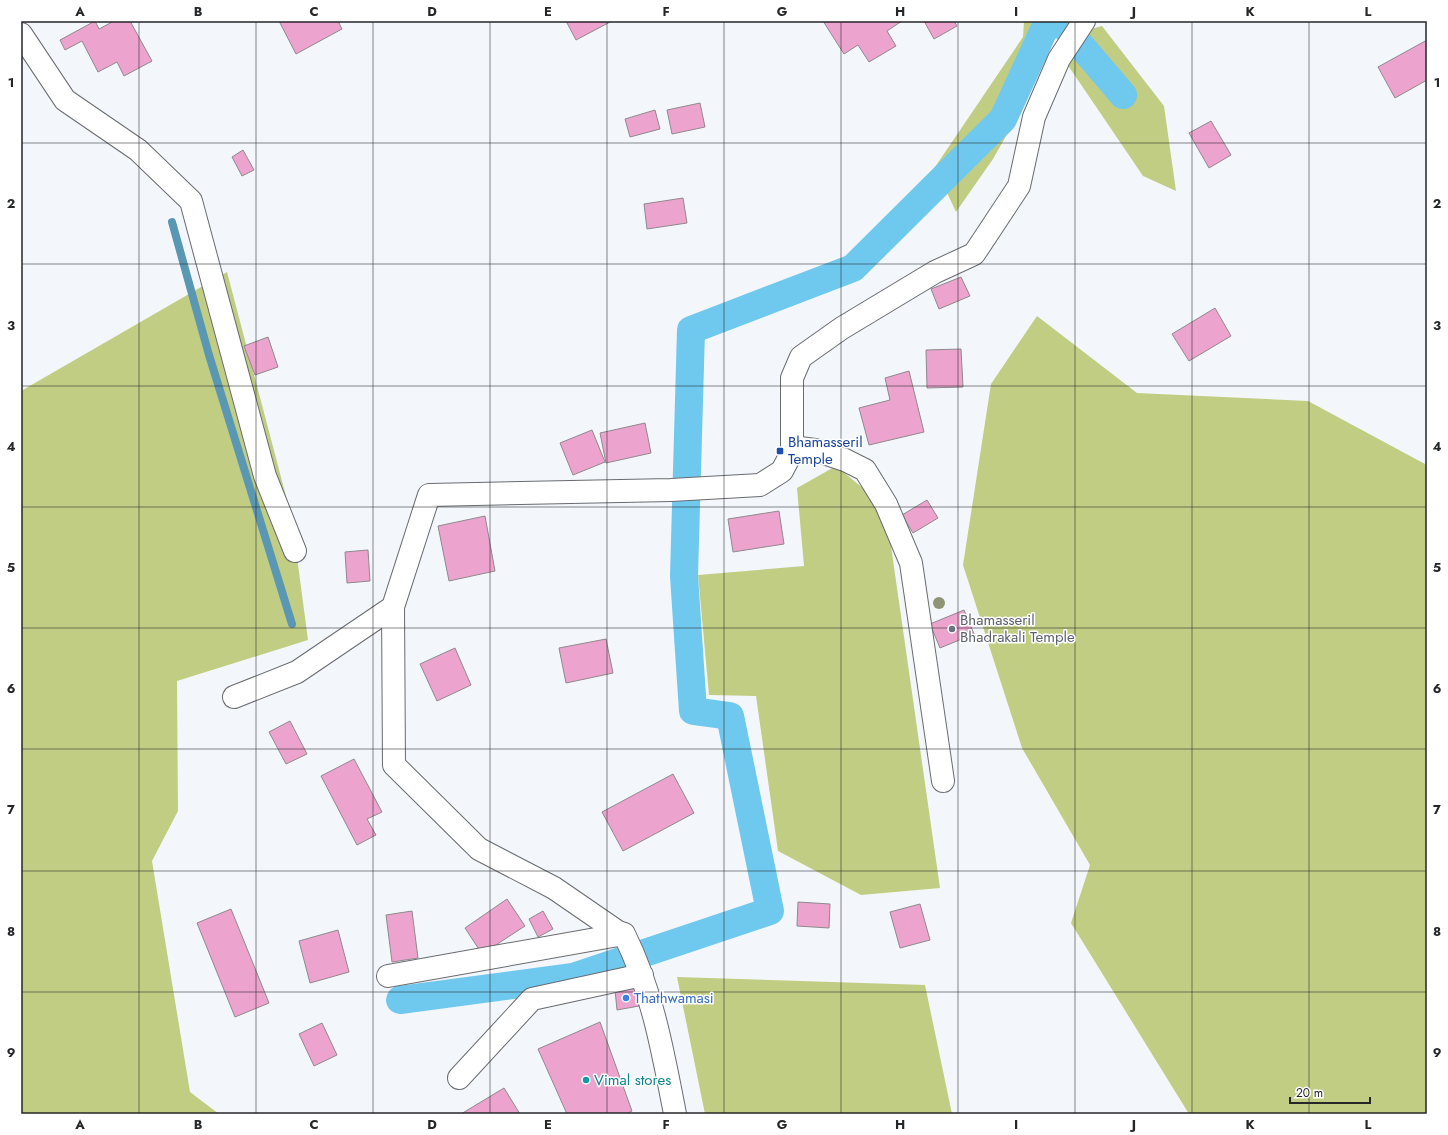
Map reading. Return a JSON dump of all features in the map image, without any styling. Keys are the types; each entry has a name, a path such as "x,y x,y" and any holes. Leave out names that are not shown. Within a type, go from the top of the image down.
{"street":[{"path":"674,1114 662,1048 641,972 627,940 618,932 554,888 479,849 394,764 392,608 429,495 671,490 702,487 760,485 782,471 792,452 792,378 801,358 842,328 935,272 974,254 1019,186 1034,118 1060,59 1083,22"},
{"path":"21,34 65,100 138,150 191,200 265,476 295,551"},
{"path":"792,447 815,450 845,460 864,470 886,504 911,563 943,781"},
{"path":"234,697 297,672 392,608"},
{"path":"388,976 627,940"},
{"path":"459,1078 532,999 641,972"}],"green space":[{"path":"1024,21 1073,21 1053,41 1030,81 1014,122 993,159 956,212 935,167 1023,37"},
{"path":"1102,26 1164,106 1176,191 1143,176 1065,61 1087,30"},
{"path":"227,272 292,519 308,640 177,681 178,811 152,861 190,1092 219,1114 21,1114 21,391"},
{"path":"1037,316 1137,393 1308,401 1425,464 1427,468 1427,1114 1189,1114 1071,923 1090,865 1022,748 963,565 991,384"},
{"path":"836,466 870,494 891,546 940,888 861,895 778,851 756,696 709,695 698,575 804,566 797,488"},
{"path":"677,977 925,985 952,1114 705,1114"}],"building":[{"path":"95,21 99,29 114,21 130,21 152,61 124,76 117,62 98,72 82,41 65,50 60,40"},
{"path":"279,21 338,21 342,29 296,54"},
{"path":"566,21 612,21 576,40"},
{"path":"823,21 902,21 887,31 896,46 869,62 858,45 844,54"},
{"path":"924,21 954,21 957,26 934,39"},
{"path":"1427,40 1427,80 1395,98 1378,67"},
{"path":"700,103 705,127 672,134 667,110"},
{"path":"655,110 660,129 630,137 625,119"},
{"path":"1211,121 1231,155 1209,168 1189,133"},
{"path":"243,150 254,170 242,176 232,157"},
{"path":"683,198 687,223 647,229 644,204"},
{"path":"961,277 970,296 939,309 931,289"},
{"path":"1215,308 1231,336 1189,361 1172,334"},
{"path":"268,337 278,367 255,375 244,346"},
{"path":"961,349 963,387 927,388 926,350"},
{"path":"909,371 924,432 869,445 859,408 890,400 885,378"},
{"path":"645,423 651,453 606,463 600,433"},
{"path":"592,430 605,462 573,475 560,443"},
{"path":"927,500 938,518 913,533 902,515"},
{"path":"779,511 784,544 733,552 728,519"},
{"path":"485,516 495,571 449,581 438,526"},
{"path":"368,550 370,581 347,583 345,552"},
{"name":"Bhamasseril Bhadrakali Temple","path":"964,610 974,634 940,648 930,624"},
{"path":"606,639 613,673 566,683 559,648"},
{"path":"455,648 471,685 437,701 420,664"},
{"path":"290,721 307,754 286,764 269,732"},
{"path":"354,759 382,812 367,819 376,835 357,845 321,776"},
{"path":"673,774 694,813 623,851 602,812"},
{"path":"507,899 525,926 482,954 465,928"},
{"path":"798,902 830,904 829,928 797,926"},
{"path":"920,904 930,940 900,948 890,912"},
{"path":"231,909 269,1003 235,1017 197,923"},
{"path":"412,911 418,958 392,962 386,915"},
{"path":"543,911 553,929 538,937 529,919"},
{"path":"338,930 349,972 310,983 299,941"},
{"name":"Thathwamasi","path":"635,987 639,1006 617,1010 615,990"},
{"name":"Vimal stores","path":"600,1022 632,1111 626,1114 567,1114 538,1049"},
{"path":"322,1023 337,1055 314,1066 299,1034"},
{"path":"504,1088 520,1114 461,1114"}],"waterway":[{"path":"400,1000 573,977 770,911 730,716 693,711 684,576 691,330 853,268 1003,119 1048,21"},
{"path":"1060,21 1123,95"},
{"path":"172,222 209,355 292,624"}],"place":[{"name":"Bhamasseril Temple","path":"780,451"},
{"name":"Bhamasseril Bhadrakali Temple","path":"952,629"},
{"name":"Thathwamasi","path":"626,998"},
{"name":"Vimal stores","path":"586,1080"}]}
